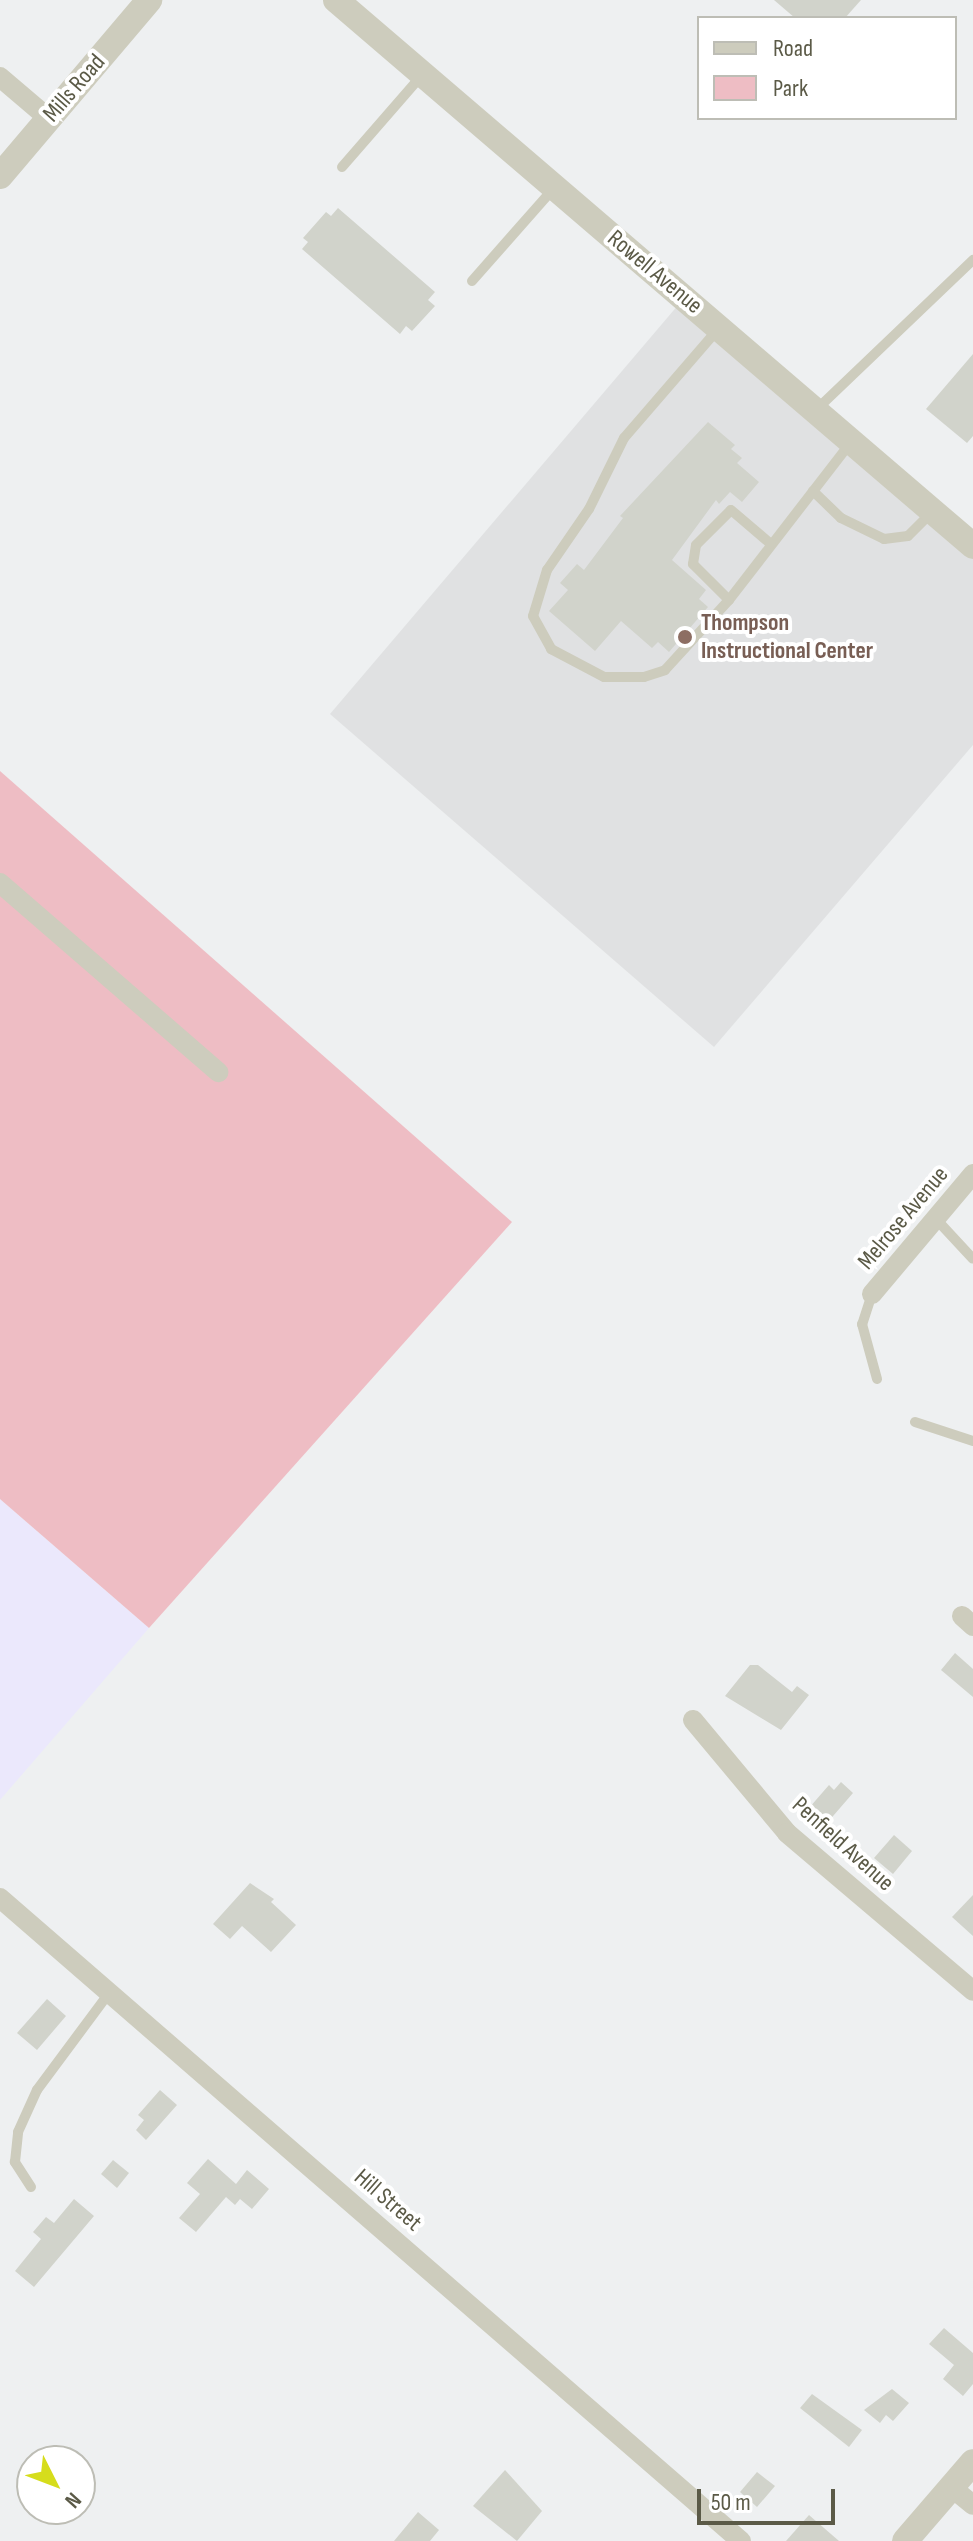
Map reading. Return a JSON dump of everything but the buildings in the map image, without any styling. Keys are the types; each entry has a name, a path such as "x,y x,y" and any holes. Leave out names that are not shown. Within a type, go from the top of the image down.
{"street":[{"name":"Mills Road","path":"0,176 149,0"},
{"name":"Rowell Avenue","path":"336,0 973,546"},
{"path":"0,77 48,118"},
{"path":"0,883 218,1072"},
{"name":"Melrose Avenue","path":"872,1294 973,1174"},
{"name":"Penfield Avenue","path":"693,1720 787,1833 973,1991"},
{"name":"Hill Street","path":"0,1898 741,2541"},
{"path":"905,2541 973,2462"},
{"path":"951,2487 973,2505"}],"lane":[{"path":"342,167 422,74"},
{"path":"472,281 554,188"},
{"path":"815,410 973,260"},
{"path":"720,326 617,449 589,509 547,570 533,616 544,642 577,666 604,677 644,677 671,664 729,600 852,441"},
{"path":"813,491 841,518 884,539 908,536 933,511"},
{"path":"729,600 693,564 696,545 731,510 771,544"},
{"path":"936,1219 973,1259"},
{"path":"872,1294 862,1324 877,1379"},
{"path":"915,1422 973,1441"},
{"path":"31,2187 15,2162 18,2132 37,2090 109,1993"}],"shaded area":[{"name":"Thompson Instructional Center","path":"679,304 973,559 973,745 714,1047 330,714"},
{"path":"0,1499 149,1628 0,1800"}],"green space":[{"path":"0,771 512,1222 149,1628 0,1499"}],"place":[{"name":"Thompson Instructional Center","path":"685,637"}]}
